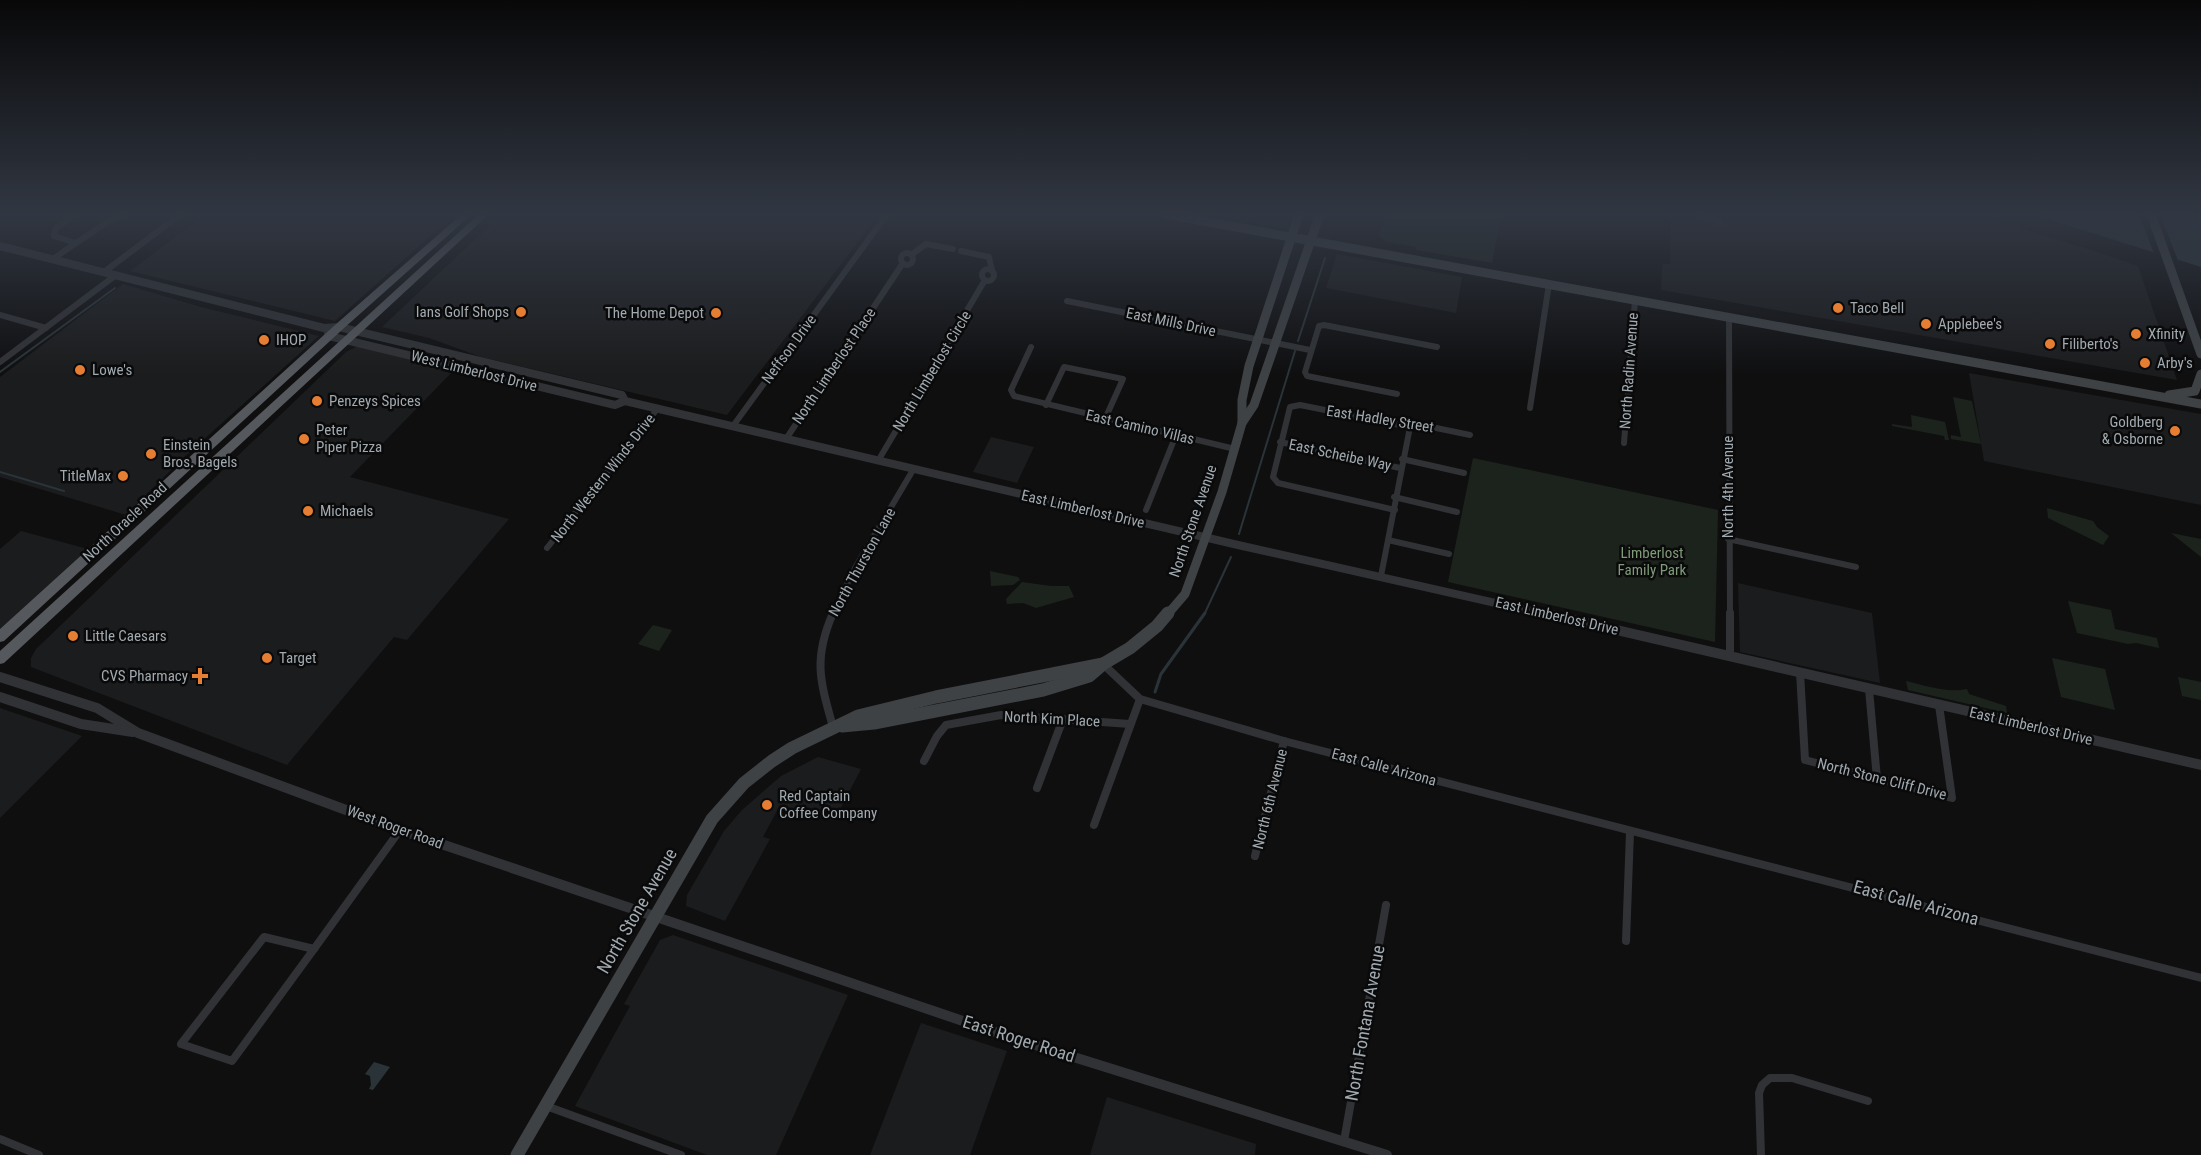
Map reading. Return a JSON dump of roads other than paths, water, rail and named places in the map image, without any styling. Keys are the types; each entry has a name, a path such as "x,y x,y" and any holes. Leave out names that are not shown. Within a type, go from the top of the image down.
{"highway":[{"name":"North Oracle Road","path":"0,637 231,426 328,332 339,327 406,268"},
{"name":"North Oracle Road","path":"0,659 425,268"},
{"path":"190,484 186,480 187,476 210,453 231,426"},
{"path":"129,539 141,520 176,487 177,482 173,479"}],"main road":[{"name":"North Stone Avenue","path":"1242,423 1240,403 1280,268"},
{"name":"North Stone Avenue","path":"518,1155 712,819 744,783 792,748 833,727 874,723 1043,690 1089,676 1157,626 1185,594 1206,538 1242,423 1254,405 1301,268"},
{"path":"1461,268 2201,404"},
{"path":"2171,268 2200,350"},
{"path":"2163,397 2195,391 2201,374"}],"street":[{"name":"West Limberlost Drive","path":"88,268 328,332 345,340 483,374 615,405 625,401 658,408 913,470"},
{"path":"104,272 110,268"},
{"name":"Neffson Drive","path":"733,426 848,268"},
{"name":"North Limberlost Place","path":"786,439 900,268"},
{"name":"North Limberlost Circle","path":"878,461 985,280 981,278 981,273 992,271 991,268"},
{"path":"0,362 116,275"},
{"path":"1530,408 1548,284"},
{"name":"North Radin Avenue","path":"1624,443 1635,300"},
{"name":"East Mills Drive","path":"1067,301 1310,350"},
{"path":"0,315 46,328"},
{"name":"North 4th Avenue","path":"1729,317 1730,656"},
{"path":"1397,394 1307,376 1305,372 1310,350 1319,326 1324,325 1437,347"},
{"name":"West Limberlost Drive","path":"339,327 622,395 625,401"},
{"name":"East Camino Villas","path":"1031,347 1011,390 1014,396 1235,449"},
{"path":"483,374 500,367"},
{"path":"1046,405 1064,367 1123,379 1105,419"},
{"path":"566,393 573,388 583,387"},
{"name":"East Hadley Street","path":"1280,442 1290,407 1300,405 1410,427 1412,423 1470,435"},
{"name":"North Western Winds Drive","path":"547,548 658,408"},
{"path":"1381,576 1395,510 1394,497 1410,427"},
{"path":"1146,510 1176,435"},
{"path":"1280,442 1273,477 1278,483 1395,510"},
{"name":"East Scheibe Way","path":"1280,442 1400,468"},
{"name":"East Scheibe Way","path":"1402,459 1464,473"},
{"name":"East Limberlost Drive","path":"913,470 2201,765"},
{"name":"North Thurston Lane","path":"833,727 818,667 825,632 838,598 913,470"},
{"path":"1394,497 1457,512"},
{"path":"1728,539 1856,567"},
{"path":"1388,540 1449,554"},
{"path":"1094,825 1140,699 1103,664"},
{"name":"North Stone Cliff Drive","path":"1800,672 1805,760 1952,798 1939,705"},
{"name":"West Roger Road","path":"0,677 97,708 138,733 400,830 655,915"},
{"path":"1869,688 1877,779"},
{"name":"West Roger Road","path":"0,697 81,724 138,733"},
{"name":"East Calle Arizona","path":"1140,699 1284,741 1630,832 1704,851 1737,856 2201,978"},
{"name":"North Kim Place","path":"924,761 937,736 946,725 1001,715 1130,724"},
{"path":"1036,788 1063,719"},
{"name":"North 6th Avenue","path":"1255,856 1284,741"},
{"path":"315,949 264,937 181,1044 232,1060 315,949 400,830"},
{"path":"1626,941 1630,832"},
{"name":"North Fontana Avenue","path":"1344,1141 1386,905"},
{"name":"East Roger Road","path":"655,915 1013,1038 1387,1155"},
{"path":"1761,1155 1759,1094 1766,1080 1774,1077 1792,1078 1869,1101"},
{"path":"546,1106 681,1155"},
{"path":"0,1139 39,1155"}],"waterway":[{"path":"1298,341 1322,268"},
{"path":"0,372 115,288"},
{"path":"1239,534 1295,351"},
{"path":"0,472 64,491"},
{"path":"1205,613 1231,557"},
{"path":"1155,692 1161,674 1205,613"}],"place":[{"name":"Taco Bell","path":"1838,308"},
{"name":"Ians Golf Shops","path":"521,312"},
{"name":"The Home Depot","path":"716,313"},
{"name":"Applebee's","path":"1926,324"},
{"name":"Xfinity","path":"2136,334"},
{"name":"IHOP","path":"264,340"},
{"name":"Filiberto's","path":"2050,344"},
{"name":"Arby's","path":"2145,363"},
{"name":"Lowe's","path":"80,370"},
{"name":"Penzeys Spices","path":"317,401"},
{"name":"Goldberg & Osborne","path":"2175,431"},
{"name":"Peter Piper Pizza","path":"304,439"},
{"name":"Einstein Bros. Bagels","path":"151,454"},
{"name":"TitleMax","path":"123,476"},
{"name":"Michaels","path":"308,511"},
{"name":"Little Caesars","path":"73,636"},
{"name":"Target","path":"267,658"},
{"name":"CVS Pharmacy","path":"200,676"},
{"name":"Red Captain Coffee Company","path":"767,805"}],"park label":[{"name":"Limberlost Family Park","path":"1652,562"}]}
